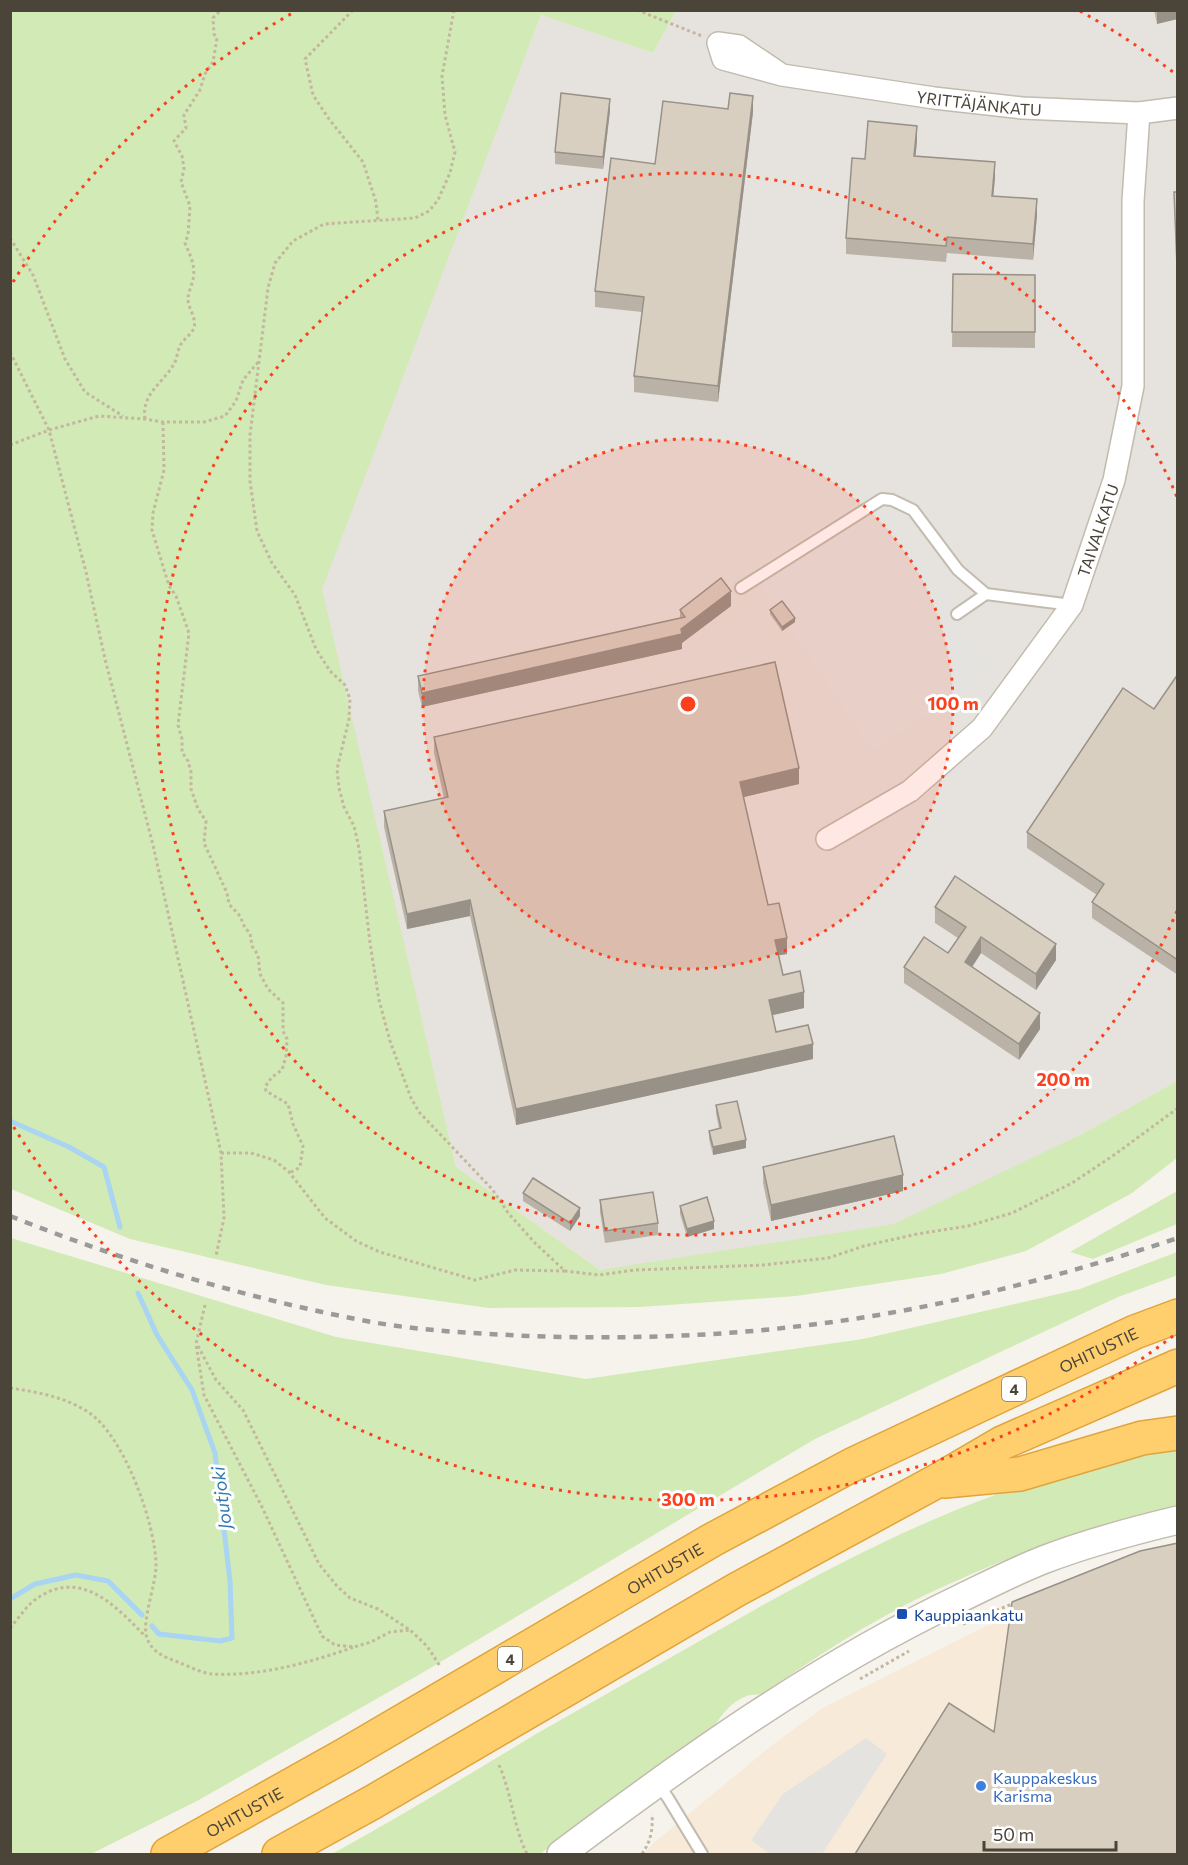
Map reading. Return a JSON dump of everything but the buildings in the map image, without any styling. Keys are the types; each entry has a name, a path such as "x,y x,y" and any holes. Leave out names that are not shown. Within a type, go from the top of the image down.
{"highway":[{"name":"OHITUSTIE","path":"168,1854 345,1755 712,1540 842,1471 1136,1332 1178,1316"},
{"path":"279,1854 373,1802 766,1573 937,1482 1002,1443 1178,1366"},
{"path":"937,1482 1020,1474 1142,1438 1178,1433"}],"street":[{"name":"YRITTÄJÄNKATU","path":"718,43 739,46 782,75 934,98 1022,108 1139,112 1178,108"},
{"name":"TAIVALKATU","path":"827,839 910,791 982,728 1072,604 1114,480 1133,386 1133,201 1139,112"},
{"path":"561,1854 662,1790 724,1735 886,1635 1042,1560 1123,1533 1178,1520"}],"lane":[{"path":"741,588 882,499 892,500 913,510 958,570 986,594 1072,604"},
{"path":"957,614 986,594"},
{"path":"662,1790 702,1854"}],"path":[{"path":"145,419 144,411 148,398 154,387 175,363 180,345 194,327 188,297 194,276 193,262 185,243 188,235 190,206 181,182 184,169 182,156 174,141 186,128 184,116 213,62 217,38 214,34 213,18 221,10"},
{"path":"353,10 305,59 313,95 363,162 376,202 378,221"},
{"path":"454,10 442,76 445,115 455,152 450,173 438,200 429,211 415,218 324,224 293,241 276,262 268,288 250,435 250,481 257,531 272,563 296,595 316,649 330,671 345,685 350,699 349,719 337,770 339,789 344,807 354,826 359,848 377,988 390,1041 411,1098 419,1112 492,1189 509,1214 565,1271"},
{"path":"637,10 718,43"},
{"path":"10,238 33,275 65,359 85,392 124,417"},
{"path":"10,352 49,430 153,845 221,1153 224,1218 216,1256"},
{"path":"10,446 49,430 99,416 163,422 204,422 225,416 236,401 243,380 260,361"},
{"path":"163,422 164,470 153,513 152,530 169,586 177,596 189,633 178,725 182,739 182,752 191,772 191,789 198,809 206,821 204,843 227,893 229,904 240,916 250,933 252,946 258,955 260,974 268,989 283,1003 283,1031 287,1039 286,1056 282,1070 272,1077 266,1091 288,1104 293,1124 303,1146 300,1167 289,1172"},
{"path":"221,1153 251,1153 274,1160 289,1172 325,1218 356,1241 380,1252 475,1280 515,1270 565,1271 599,1275 653,1269 763,1265 828,1257 917,1234 968,1226 1012,1213 1072,1183 1178,1108"},
{"path":"205,1305 196,1344 204,1395 262,1507 321,1636 335,1645 354,1647"},
{"path":"196,1344 216,1380 243,1410 319,1564 350,1598 378,1609 410,1630 427,1646 440,1666"},
{"path":"10,1388 52,1396 89,1412 104,1427 124,1457 141,1494 153,1532 156,1568 145,1636"},
{"path":"10,1628 31,1604 49,1591 77,1586 96,1593 118,1608 145,1636 153,1650 168,1659 210,1674 242,1673 292,1666 371,1642 390,1632 410,1630"},
{"path":"957,1626 1019,1602"},
{"path":"860,1679 911,1650"},
{"path":"499,1765 506,1781 519,1837 527,1854"},
{"path":"642,1854 653,1828 651,1808 662,1790"}],"shaded area":[{"path":"676,11 1177,11 1177,1081 1082,1134 873,1239 600,1270 456,1167 321,589 541,15 653,53"},
{"path":"876,490 994,671 872,751 753,570"},
{"path":"1135,1565 1177,1854 643,1854 771,1746 821,1709 978,1630"},
{"path":"866,1738 887,1754 822,1854 770,1854 751,1840 783,1794"}],"green space":[{"path":"10,11 676,11 653,53 541,15 322,589 456,1167 600,1270 894,1224 1082,1134 1177,1081 1177,1158 1132,1193 1026,1251 941,1274 796,1296 640,1307 489,1308 326,1285 130,1239 11,1189"},
{"path":"1177,1191 1177,1224 1093,1259 1070,1252"},
{"path":"11,1238 336,1337 586,1379 863,1339 1080,1289 1177,1252 1178,1275 1118,1297 815,1439 422,1673 197,1801 91,1854 11,1854"},
{"path":"1177,1446 1177,1506 1112,1523 1017,1555 925,1595 863,1628 765,1692 737,1701 724,1712 715,1726 595,1811 540,1854 332,1854 536,1734 790,1590 874,1547 959,1509 1024,1485"}],"waterway":[{"name":"Joutjoki","path":"10,1121 69,1147 104,1167 120,1227"},
{"name":"Joutjoki","path":"138,1293 157,1335 192,1390 215,1453 230,1581 232,1638 220,1641 159,1634 152,1626"},
{"path":"10,1599 35,1584 76,1575 108,1581 142,1615"}],"railway":[{"path":"10,1216 139,1263 227,1289 316,1311 382,1324 424,1329 561,1337 693,1335 841,1321 987,1293 1178,1238"}],"place":[{"name":"Kauppiaankatu","path":"902,1614"},
{"name":"Kauppakeskus Karisma","path":"981,1786"}]}
